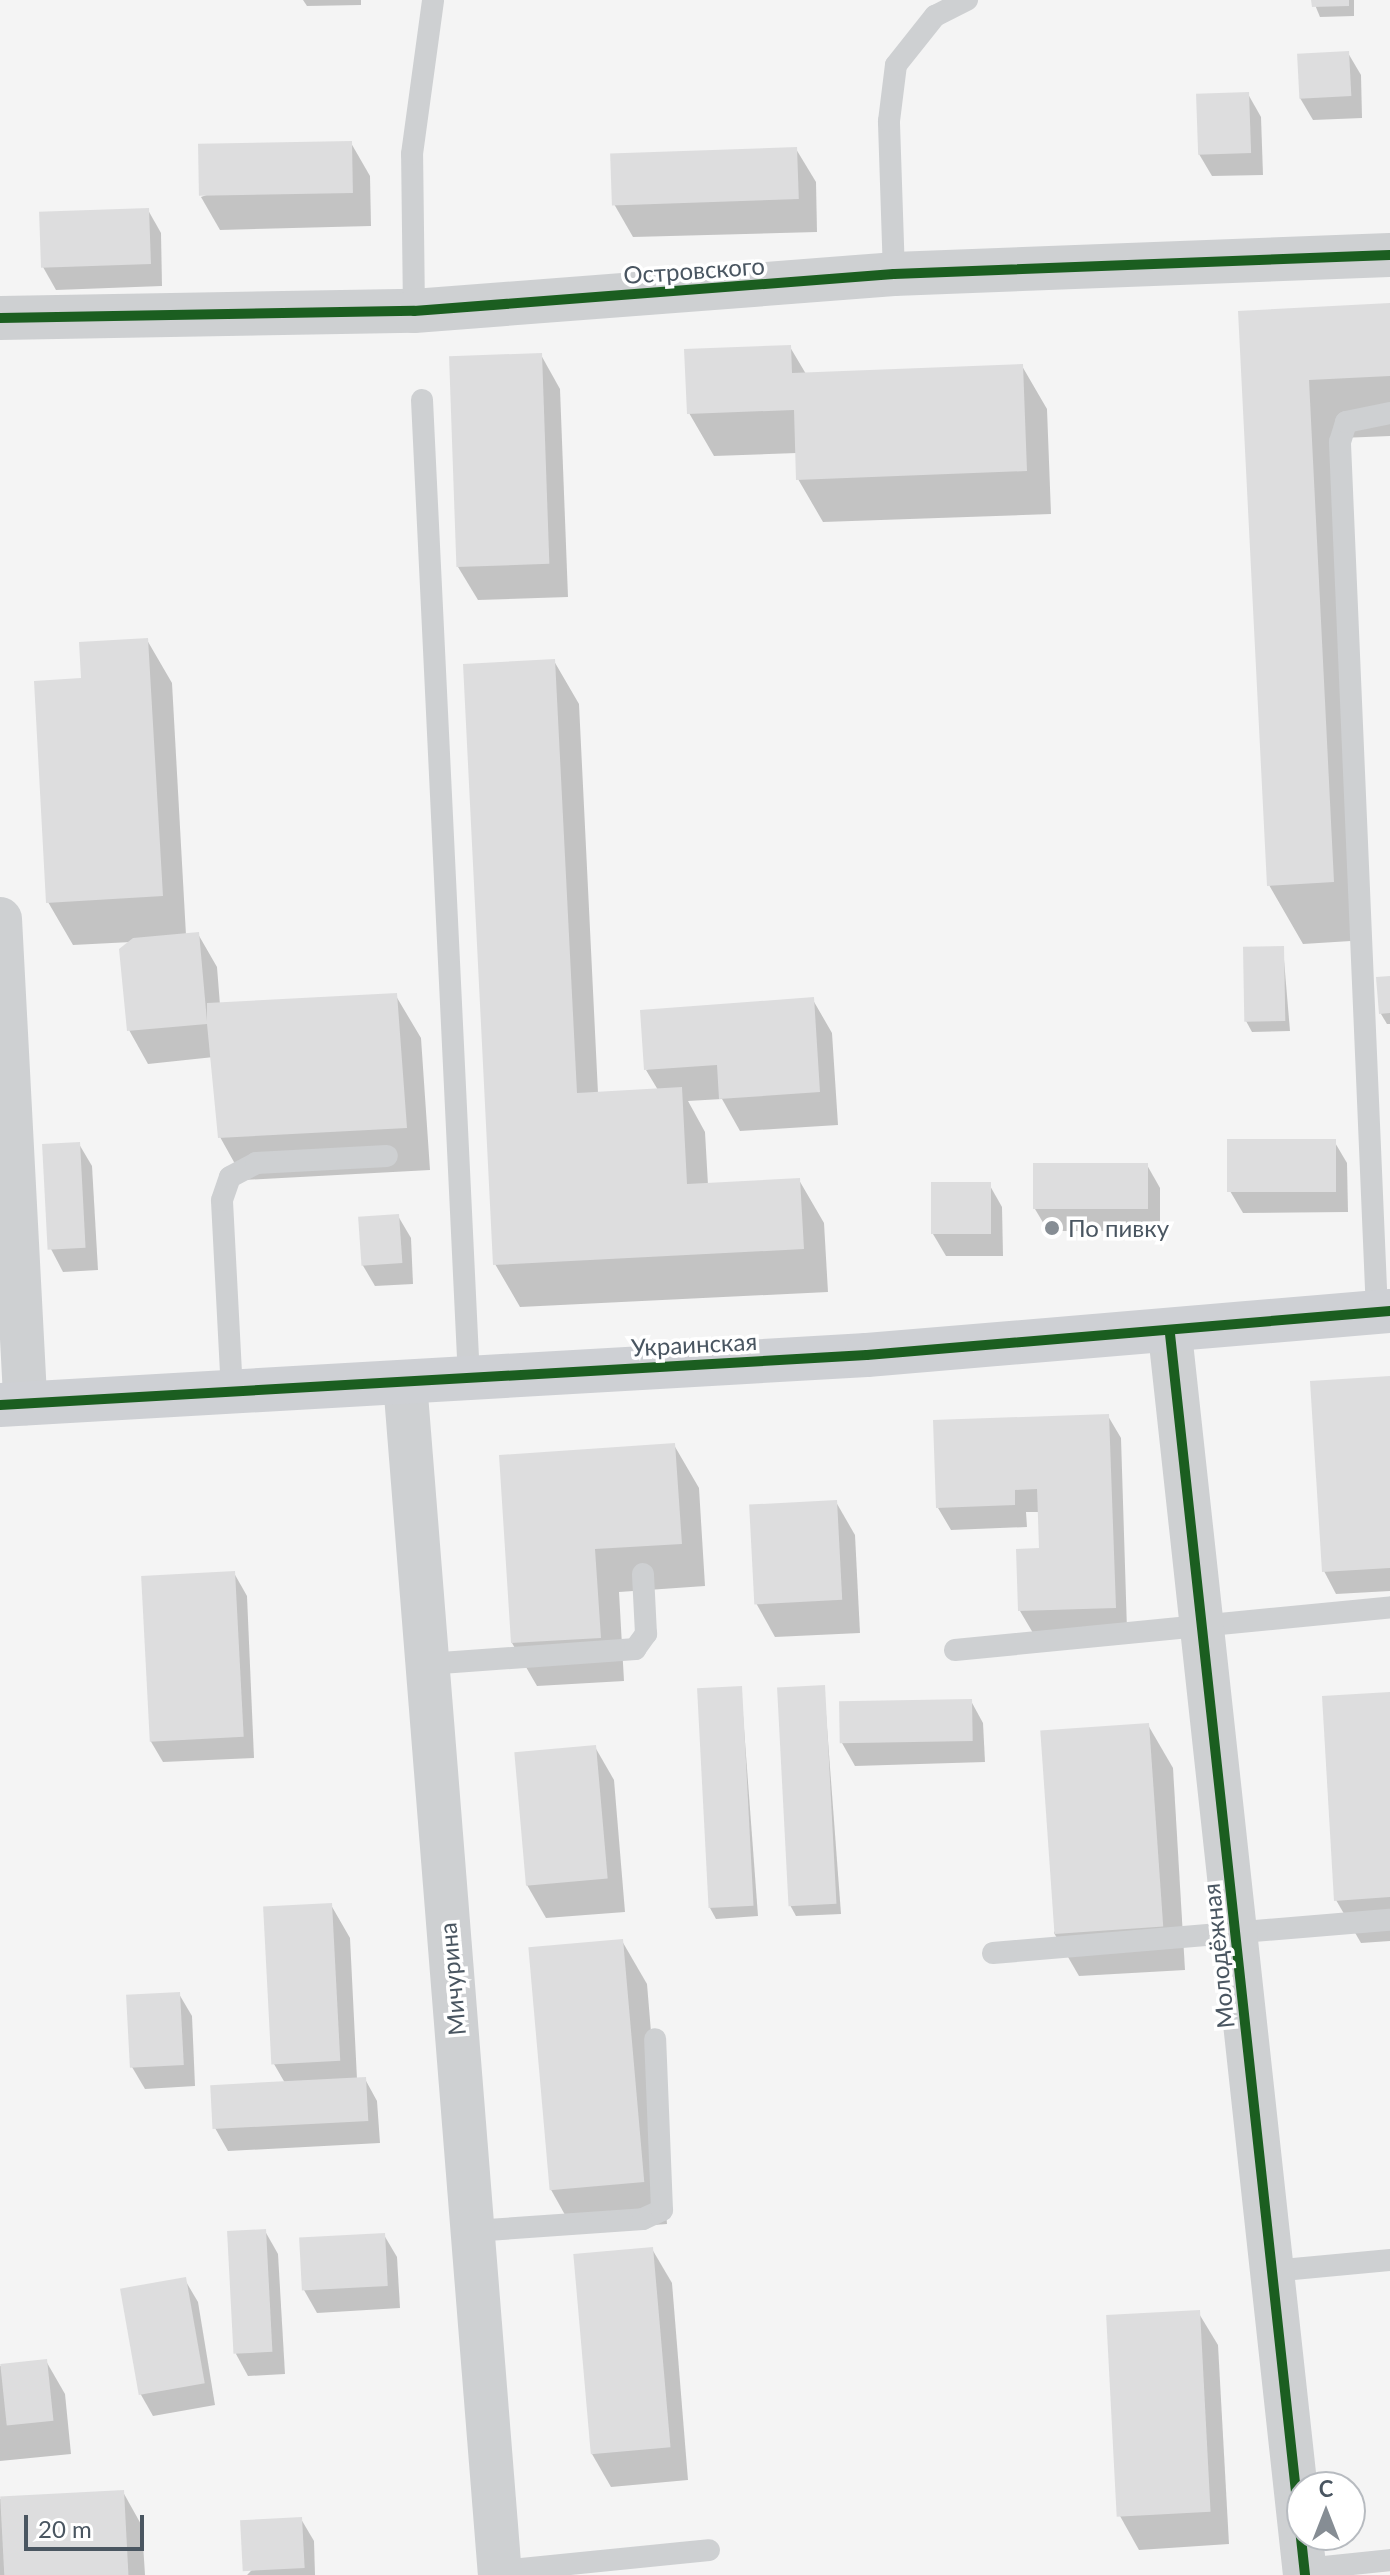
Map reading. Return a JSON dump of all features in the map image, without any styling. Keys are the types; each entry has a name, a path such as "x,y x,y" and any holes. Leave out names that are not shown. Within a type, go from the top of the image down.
{"street":[{"name":"Островского","path":"0,318 414,311 894,274 1390,255"},
{"path":"0,919 12,1404"},
{"name":"Украинская","path":"12,1404 1170,1334 1383,1311"},
{"name":"Молодёжная","path":"1170,1334 1305,2572"},
{"name":"Мичурина","path":"405,1382 500,2573"}],"lane":[{"path":"414,311 412,154 433,0"},
{"path":"894,274 889,121 896,65 935,16 967,0"},
{"path":"422,400 469,1377"},
{"path":"1383,1311 1340,442 1346,422 1390,413"},
{"path":"232,1392 222,1200 230,1177 256,1163 387,1156"},
{"path":"427,1664 635,1649 646,1634 643,1574"},
{"path":"955,1650 1203,1629 1390,1607"},
{"path":"993,1953 1236,1937 1390,1920"},
{"path":"473,2231 643,2219 662,2210 655,2039"},
{"path":"1272,2271 1390,2260"},
{"path":"500,2573 709,2550"},
{"path":"1305,2572 1390,2560"}],"building":[{"path":"1311,0 1349,0 1349,6 1312,7"},
{"path":"1349,51 1351,96 1299,99 1297,54"},
{"path":"1249,92 1251,153 1198,155 1196,94"},
{"path":"352,141 353,193 199,196 198,144"},
{"path":"797,147 799,199 612,205 610,154"},
{"path":"149,208 151,264 41,268 39,212"},
{"path":"1390,303 1390,376 1309,380 1334,882 1267,886 1238,311"},
{"path":"791,345 792,373 1023,364 1027,471 796,480 794,410 687,414 684,349"},
{"path":"542,353 549,564 456,567 449,356"},
{"path":"148,638 163,896 46,903 34,681 81,678 79,642"},
{"path":"555,659 577,1093 682,1087 687,1184 800,1178 804,1249 493,1265 463,664"},
{"path":"199,932 207,1021 207,1003 397,993 407,1128 218,1138 207,1024 127,1031 119,949 133,938"},
{"path":"1284,946 1285,1021 1244,1022 1243,947"},
{"path":"1390,976 1390,1013 1379,1014 1376,977"},
{"path":"814,997 820,1092 719,1099 717,1065 644,1070 640,1010"},
{"path":"1227,1139 1336,1139 1336,1192 1227,1192"},
{"path":"80,1142 86,1248 48,1250 42,1144"},
{"path":"1033,1163 1148,1163 1148,1209 1033,1209"},
{"path":"931,1182 991,1182 991,1234 931,1234"},
{"path":"399,1214 402,1263 362,1266 358,1217"},
{"path":"1390,1376 1390,1568 1322,1572 1310,1381"},
{"path":"1109,1414 1116,1608 1018,1611 1016,1549 1039,1548 1037,1489 1015,1490 1015,1505 936,1508 933,1420"},
{"path":"675,1443 682,1544 595,1549 601,1638 511,1643 499,1455"},
{"path":"837,1500 842,1600 754,1604 749,1505"},
{"path":"235,1571 244,1737 150,1742 141,1576"},
{"path":"825,1685 836,1904 789,1906 777,1688"},
{"path":"742,1686 754,1906 709,1908 697,1688"},
{"path":"1390,1692 1390,1897 1334,1901 1322,1696"},
{"path":"972,1699 973,1741 840,1743 839,1701"},
{"path":"1149,1723 1163,1927 1054,1934 1040,1731"},
{"path":"596,1745 608,1878 526,1886 514,1752"},
{"path":"332,1903 340,2061 271,2064 263,1907"},
{"path":"623,1939 644,2182 550,2190 528,1947"},
{"path":"180,1992 184,2065 130,2068 126,1995"},
{"path":"366,2077 368,2121 213,2129 210,2085"},
{"path":"266,2229 272,2352 233,2354 227,2231"},
{"path":"385,2233 388,2286 302,2290 299,2238"},
{"path":"653,2247 671,2447 591,2454 573,2254"},
{"path":"186,2277 205,2383 139,2395 120,2289"},
{"path":"1200,2310 1211,2512 1117,2517 1106,2315"},
{"path":"47,2359 53,2421 7,2426 0,2364"},
{"path":"124,2490 128,2575 4,2575 0,2496"},
{"path":"302,2517 305,2568 243,2571 240,2520"}],"cycle path":[{"path":"0,318 414,311 894,274 1390,255"},
{"path":"0,1405 867,1355 1390,1311"},
{"path":"1170,1334 1305,2575"}],"place":[{"name":"По пивку","path":"1052,1228"}]}
